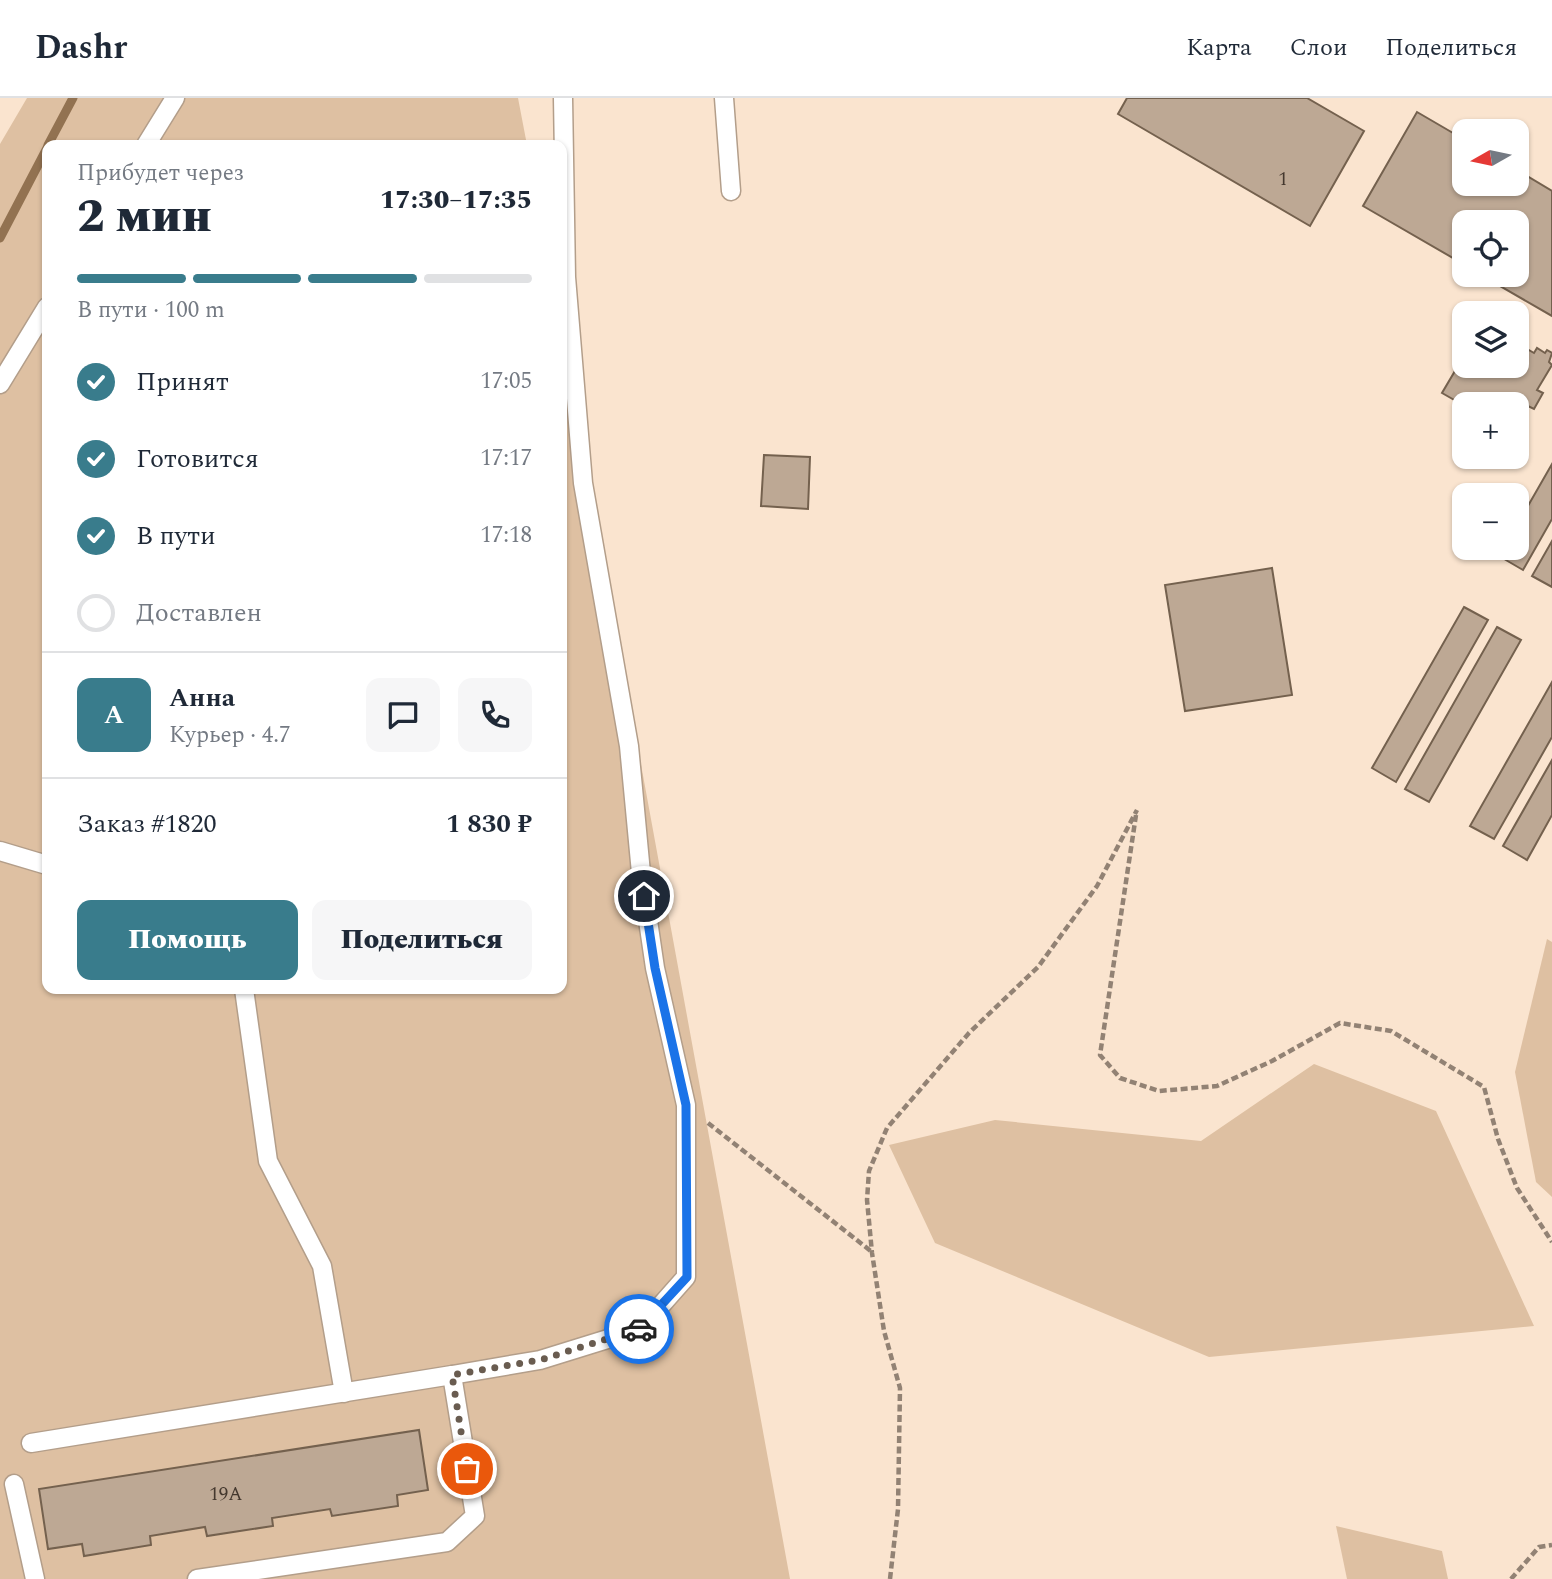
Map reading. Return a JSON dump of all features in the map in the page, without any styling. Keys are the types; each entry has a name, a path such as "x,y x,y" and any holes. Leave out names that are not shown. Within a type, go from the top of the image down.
{"lane":[{"path":"149,140 175,98"},
{"path":"563,98 564,140"},
{"path":"724,98 731,191"},
{"path":"31,1443 540,1360 639,1329 687,1277 686,1105 655,968 641,873 629,746 583,483 567,289"},
{"path":"0,384 42,315"},
{"path":"0,851 42,864"},
{"path":"245,994 268,1161 322,1266 344,1393"},
{"path":"197,1579 447,1542 475,1516 452,1375"},
{"path":"15,1484 35,1579"}],"path":[{"path":"890,1579 898,1509 901,1388 884,1331 872,1253 867,1200 869,1171 887,1128 969,1033 1038,967 1097,886 1137,810 1100,1055 1120,1078 1158,1091 1217,1086 1272,1061 1340,1023 1391,1031 1484,1087 1498,1139 1517,1188 1552,1242"},
{"path":"686,1105 872,1253"},
{"path":"1511,1579 1539,1547 1552,1545"}],"shaded area":[{"path":"27,98 518,98 526,140 42,140 42,994 567,994 567,360 790,1579 0,1579 0,144"},
{"path":"1547,939 1552,942 1552,1197 1536,1182 1515,1072"},
{"path":"1314,1064 1436,1111 1534,1326 1209,1357 935,1243 889,1145 995,1120 1201,1141"},
{"path":"1336,1526 1442,1551 1448,1579 1347,1579"}],"building":[{"path":"1127,98 1307,98 1364,131 1310,226 1118,114"},
{"path":"1417,112 1452,132 1452,196 1530,196 1530,178 1552,191 1552,316 1502,287 1529,287 1529,210 1452,210 1452,257 1363,206"},
{"path":"1537,348 1545,353 1547,350 1552,353 1549,362 1552,365 1537,390 1543,393 1534,409 1529,406 1529,392 1452,392 1452,399 1442,393 1452,376 1529,378 1529,350 1534,353"},
{"path":"764,455 810,457 808,509 761,506"},
{"path":"1552,464 1552,519 1529,559 1529,504"},
{"path":"1552,541 1552,587 1532,576"},
{"path":"1506,560 1529,560 1523,570"},
{"path":"1272,568 1292,695 1185,711 1165,585"},
{"path":"1464,607 1488,620 1396,782 1372,768"},
{"path":"1497,627 1521,640 1429,802 1405,789"},
{"path":"1552,682 1552,737 1494,839 1470,826"},
{"path":"1552,760 1552,815 1527,860 1503,846"},
{"path":"419,1430 428,1490 397,1495 398,1506 332,1516 330,1509 272,1518 273,1526 207,1536 205,1527 150,1536 151,1545 84,1556 82,1544 48,1549 39,1489"}],"waterway":[{"path":"51,140 73,98"},
{"path":"0,238 42,158"}],"way so far":[{"path":"467,1469 452,1375 540,1360 639,1329"}],"route":[{"path":"639,1329 687,1277 686,1105 655,968 644,896"}]}
